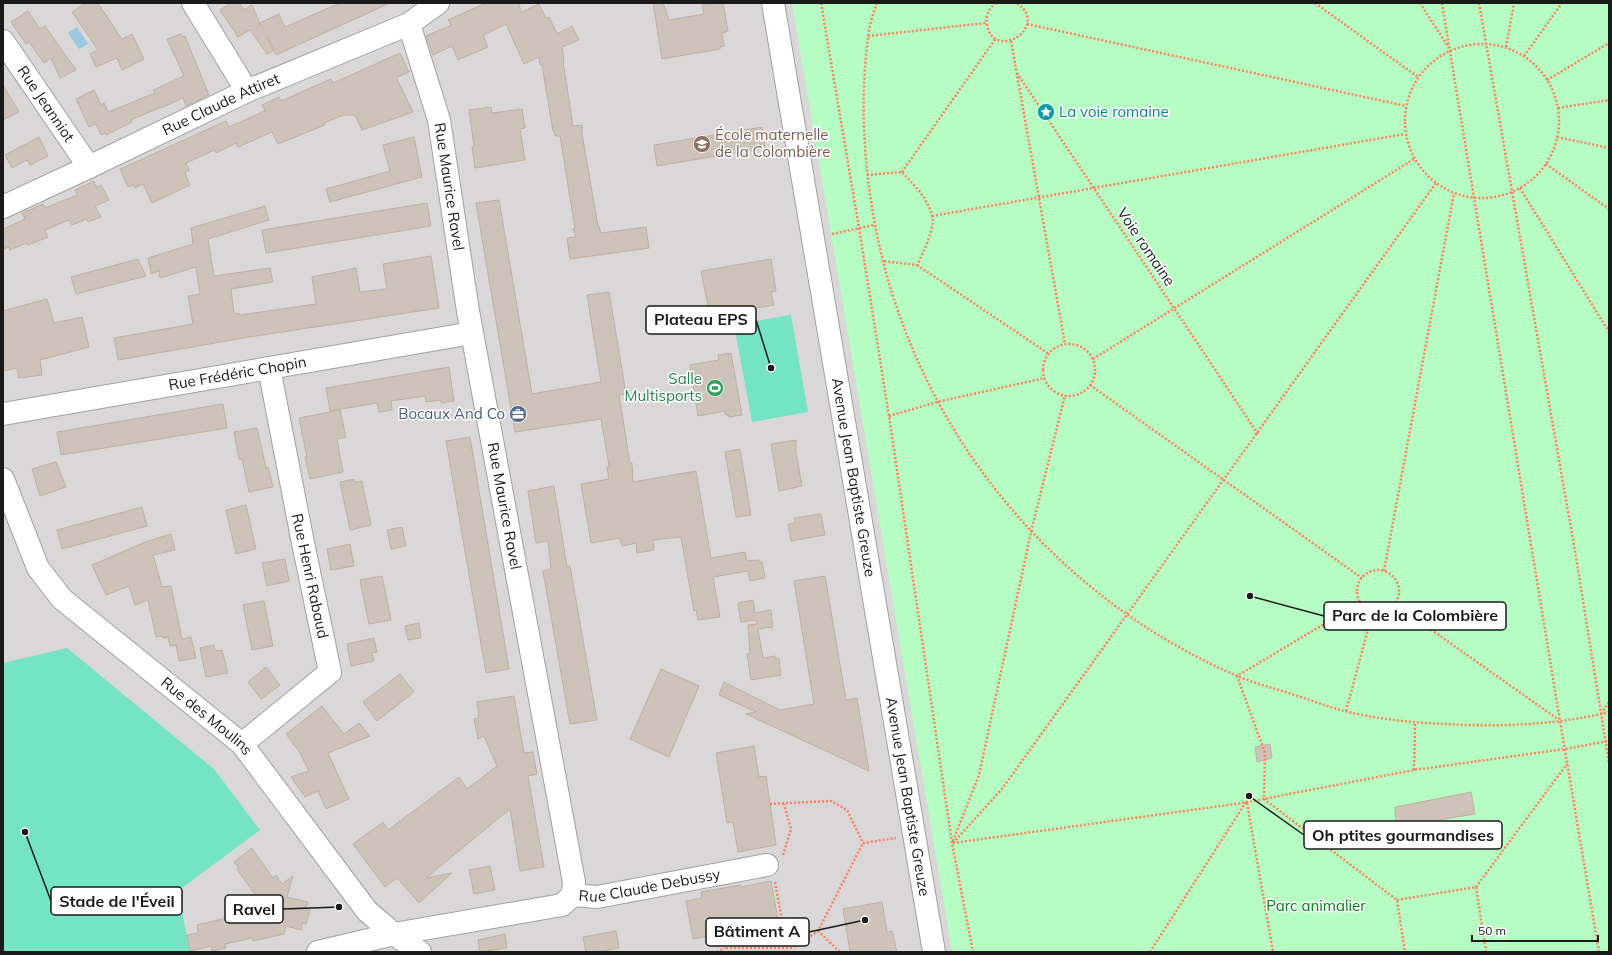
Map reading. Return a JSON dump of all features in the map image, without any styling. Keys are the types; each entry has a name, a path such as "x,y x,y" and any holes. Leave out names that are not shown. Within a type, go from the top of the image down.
{"street":[{"path":"193,3 247,91"},
{"name":"Rue Claude Attiret","path":"3,207 247,91 409,24 438,3"},
{"name":"Avenue Jean Baptiste Greuze","path":"773,3 934,952"},
{"name":"Rue Maurice Ravel","path":"409,24 439,120 472,333 574,882 573,895"},
{"name":"Rue Jeanniot","path":"3,41 89,167"},
{"name":"Rue Frédéric Chopin","path":"3,414 472,333"},
{"name":"Rue Henri Rabaud","path":"242,744 330,672 269,368"},
{"name":"Rue des Moulins","path":"3,479 38,568 62,599 242,744 366,911 394,934 420,952"},
{"name":"Rue Claude Debussy","path":"318,952 394,934 562,905 573,895 597,897 770,864"}],"path":[{"path":"821,3 889,416 952,844 974,952"},
{"path":"877,3 868,36 863,105 867,175 874,225 882,261 899,316 915,357 937,402 980,470 1031,532 1077,577 1128,616 1181,649 1237,676 1346,711 1415,723 1488,726 1560,721 1609,712"},
{"path":"996,3 988,11 986,23 989,32 996,38 1006,41 1011,41 1021,35 1027,24 1025,11 1019,4"},
{"path":"1315,3 1418,77"},
{"path":"1420,3 1450,50"},
{"path":"1442,3 1599,952"},
{"path":"1479,3 1574,549 1600,714 1607,741 1609,762"},
{"path":"1506,47 1514,3"},
{"path":"1524,56 1562,3"},
{"path":"868,36 986,23"},
{"path":"1027,24 1406,106"},
{"path":"902,172 996,38"},
{"path":"1011,41 1065,344"},
{"path":"1547,80 1609,43"},
{"path":"1486,44 1506,47 1524,56 1537,67 1547,80 1554,94 1558,108 1559,123 1553,151 1546,164 1534,177 1520,188 1512,192 1493,197 1474,198 1454,193 1436,183 1424,172 1414,159 1405,134 1404,120 1410,90 1418,77 1432,61 1450,50 1468,45 1486,44"},
{"name":"Voie romaine","path":"1017,73 1258,434"},
{"path":"1558,108 1609,100"},
{"path":"932,216 1039,196 1405,134"},
{"path":"1557,137 1609,148"},
{"path":"1093,359 1414,159"},
{"path":"1546,164 1609,209"},
{"path":"867,175 902,172"},
{"path":"902,172 920,191 932,216 929,241 917,264"},
{"path":"952,844 1002,790 1128,616 1436,183"},
{"path":"1520,188 1609,332"},
{"path":"1384,571 1454,193"},
{"path":"812,237 874,225"},
{"path":"882,261 917,264 1049,354"},
{"path":"1065,344 1072,344 1084,349 1093,359 1095,372 1090,385 1079,394 1065,395 1052,389 1045,378 1044,365 1049,354 1059,346 1065,344"},
{"path":"889,416 937,402 1045,378"},
{"path":"1090,385 1362,578"},
{"path":"952,844 979,775 1031,532 1065,395"},
{"path":"1372,571 1384,571 1391,575 1398,584 1399,592 1395,604 1386,610 1373,611 1366,608 1361,602 1358,590 1362,578 1372,571"},
{"path":"1237,676 1361,602"},
{"path":"1395,604 1560,721"},
{"path":"1346,711 1373,611"},
{"path":"1237,676 1265,754 1264,799"},
{"path":"1600,714 1609,702"},
{"path":"1414,770 1415,723"},
{"path":"952,844 1246,802 1414,770 1565,749 1607,741"},
{"path":"1397,900 1476,887 1568,763"},
{"path":"1264,799 1397,900 1405,952"},
{"path":"770,804 832,800 847,810 863,843"},
{"path":"1150,952 1246,802"},
{"path":"1246,802 1273,952"},
{"path":"784,804 791,829 781,862 770,864 787,948"},
{"path":"863,843 914,835"},
{"path":"717,952 726,948 792,948 818,931 863,843"},
{"path":"1476,887 1486,952"},
{"path":"818,931 840,952"},
{"path":"724,937 726,948"}],"shaded area":[{"path":"3,3 1609,3 1609,952 3,952"}],"green space":[{"name":"Parc animalier","path":"792,3 1609,3 1609,952 952,952"},
{"path":"791,315 808,412 752,422 734,325"},
{"path":"67,648 214,769 260,830 178,891 190,952 3,952 3,663"}],"water":[{"path":"77,27 88,44 79,49 68,33"}],"building":[{"path":"85,3 98,3 122,39 132,34 144,59 122,70 117,58 96,67 90,54 98,50 72,12"},
{"path":"231,3 239,3 244,10 252,5 261,26 260,23 279,14 285,27 340,3 390,3 276,55 268,37 273,51 267,54 250,30 238,37 220,10"},
{"path":"486,3 518,3 522,12 539,4 546,18 549,17 557,34 572,26 579,40 562,47 563,61 573,126 582,125 582,134 598,226 601,233 646,227 649,248 570,259 567,238 576,237 573,229 575,228 560,136 555,136 553,131 542,65 540,65 539,57 524,64 506,24 483,35 488,47 458,60 452,46 433,55 426,36 451,25 448,20"},
{"path":"653,3 663,3 669,20 704,14 702,4 723,3 728,31 722,33 724,46 720,47 720,49 662,59"},
{"path":"28,11 40,29 45,26 76,70 60,78 51,58 44,63 29,42 26,44 11,22"},
{"path":"181,34 183,37 185,36 209,95 186,106 183,98 131,120 132,122 106,135 105,133 101,135 96,124 89,127 76,99 94,90 101,105 104,103 108,112 155,93 153,90 184,76 167,39"},
{"path":"400,53 409,72 397,77 413,112 362,130 355,115 344,115 324,123 325,125 278,144 272,132 238,147 236,143 216,153 215,150 186,163 189,170 185,173 190,185 152,203 143,184 135,188 134,185 128,187 120,169 226,121 229,127 265,111 262,105 279,97 281,101 331,79 333,83"},
{"path":"3,85 19,112 3,120"},
{"path":"491,107 492,113 522,109 525,128 520,129 525,160 475,168 472,146 474,146 469,110"},
{"path":"762,127 765,148 657,166 654,145"},
{"path":"39,137 48,156 30,165 27,160 12,168 5,155"},
{"path":"414,137 422,177 330,202 326,189 390,171 383,145"},
{"path":"94,181 96,187 101,185 109,200 95,206 101,217 88,222 87,219 72,225 69,220 45,230 48,237 10,250 9,247 3,249 3,229 25,219 22,213 43,204 45,208 77,195 75,190"},
{"path":"499,200 532,394 601,382 587,295 609,292 626,394 619,395 630,463 632,463 633,482 696,471 711,558 745,552 747,561 759,560 759,562 762,562 765,578 750,581 748,571 713,577 720,617 698,620 696,610 694,611 681,537 653,540 654,550 637,553 636,543 622,546 620,538 591,543 581,484 609,479 607,467 609,466 601,419 515,432 476,203"},
{"path":"427,203 431,226 266,253 262,230"},
{"path":"265,206 269,220 208,239 214,276 270,268 273,282 231,289 234,314 239,313 240,315 316,304 312,277 356,268 360,292 387,289 383,264 431,256 439,308 243,338 118,360 114,338 193,324 188,296 200,294 196,267 160,278 159,271 151,274 148,258 193,244 191,228"},
{"path":"138,259 146,276 76,294 71,277"},
{"path":"771,259 776,291 771,292 774,305 710,316 701,271"},
{"path":"47,299 54,323 82,317 89,347 40,360 42,375 19,378 17,368 3,371 3,311"},
{"name":"Salle Multisports","path":"731,353 742,415 729,417 729,415 727,416 727,414 725,414 725,411 698,416 690,365 719,360 718,355"},
{"path":"449,367 454,401 441,403 441,400 426,402 425,396 391,401 392,410 379,412 377,403 330,411 326,388"},
{"path":"223,404 227,428 61,455 57,432"},
{"path":"340,410 346,437 337,439 343,472 310,479 299,418"},
{"path":"257,428 266,468 268,467 273,487 249,492 242,459 239,459 234,432"},
{"path":"470,437 509,669 486,673 446,441"},
{"path":"796,440 796,452 802,486 779,491 771,444"},
{"path":"740,449 751,515 736,517 725,452"},
{"path":"56,462 66,487 40,496 32,469"},
{"path":"354,479 354,482 362,481 371,525 350,530 340,482"},
{"path":"554,486 567,567 570,566 597,720 570,724 543,571 551,569 548,541 536,543 528,491"},
{"path":"246,505 256,549 236,554 226,510"},
{"path":"142,507 147,526 62,549 57,530"},
{"path":"821,514 825,535 791,541 788,524 795,523 794,518"},
{"path":"402,527 406,546 391,549 387,530"},
{"path":"171,534 175,550 153,555 162,587 171,586 182,639 191,637 196,658 179,661 176,645 170,646 168,637 156,637 148,600 135,605 129,586 106,595 92,565 145,542"},
{"path":"350,544 354,566 331,570 327,549"},
{"path":"285,559 289,581 267,586 262,563"},
{"path":"382,576 391,620 369,624 360,580"},
{"path":"825,576 846,700 857,698 869,771 746,714 756,712 719,695 724,682 780,710 814,704 794,581"},
{"path":"753,600 755,613 771,610 773,627 758,629 763,658 775,656 775,659 779,658 781,675 751,680 747,654 750,653 748,625 757,624 756,620 741,622 738,603"},
{"path":"264,601 273,646 252,650 243,605"},
{"path":"419,623 421,638 408,640 405,626"},
{"path":"374,638 377,652 372,653 374,661 351,666 347,644"},
{"path":"214,645 215,651 222,650 228,673 206,677 200,648"},
{"path":"266,667 280,685 261,699 248,682"},
{"path":"661,669 699,686 669,757 630,739"},
{"path":"400,674 414,692 377,721 363,702"},
{"path":"514,696 524,753 533,752 537,774 528,776 544,867 520,871 510,809 426,878 452,873 419,903 397,878 385,887 353,844 383,822 388,830 459,777 467,789 497,766 484,736 478,739 474,719 479,718 477,702"},
{"path":"322,706 344,734 359,723 370,736 328,753 349,799 326,809 318,791 305,797 291,777 309,771 300,753 286,734"},
{"path":"1270,744 1272,758 1257,762 1255,747"},
{"path":"754,746 759,777 766,776 776,845 738,852 733,822 727,823 716,753"},
{"path":"1471,792 1475,814 1396,827 1395,807"},
{"path":"252,848 273,878 276,875 282,884 293,876 287,897 308,902 306,908 310,910 306,924 302,923 301,930 286,926 284,934 253,941 252,938 225,944 226,948 212,951 211,946 190,951 187,935 198,933 197,925 231,917 231,920 268,913 237,869 239,868 234,862"},
{"path":"490,866 495,890 474,894 469,870"},
{"path":"771,881 778,920 749,926 749,930 709,938 709,936 693,939 686,901 702,898 701,892 741,885 741,887"},
{"path":"882,902 887,932 892,931 897,952 850,952 843,909"},
{"path":"616,931 619,948 597,952 586,952 583,937"},
{"path":"505,934 507,948 480,952 478,940"}],"place":[{"name":"La voie romaine","path":"1046,112"},
{"name":"École maternelle de la Colombière","path":"702,144"},
{"name":"Plateau EPS","path":"771,368"},
{"name":"Salle Multisports","path":"715,388"},
{"name":"Bocaux And Co","path":"518,414"},
{"name":"Parc de la Colombière","path":"1250,596"},
{"name":"Oh ptites gourmandises","path":"1249,796"},
{"name":"Stade de l'Éveil","path":"25,832"},
{"name":"Ravel","path":"339,907"},
{"name":"Bâtiment A","path":"865,920"}]}
